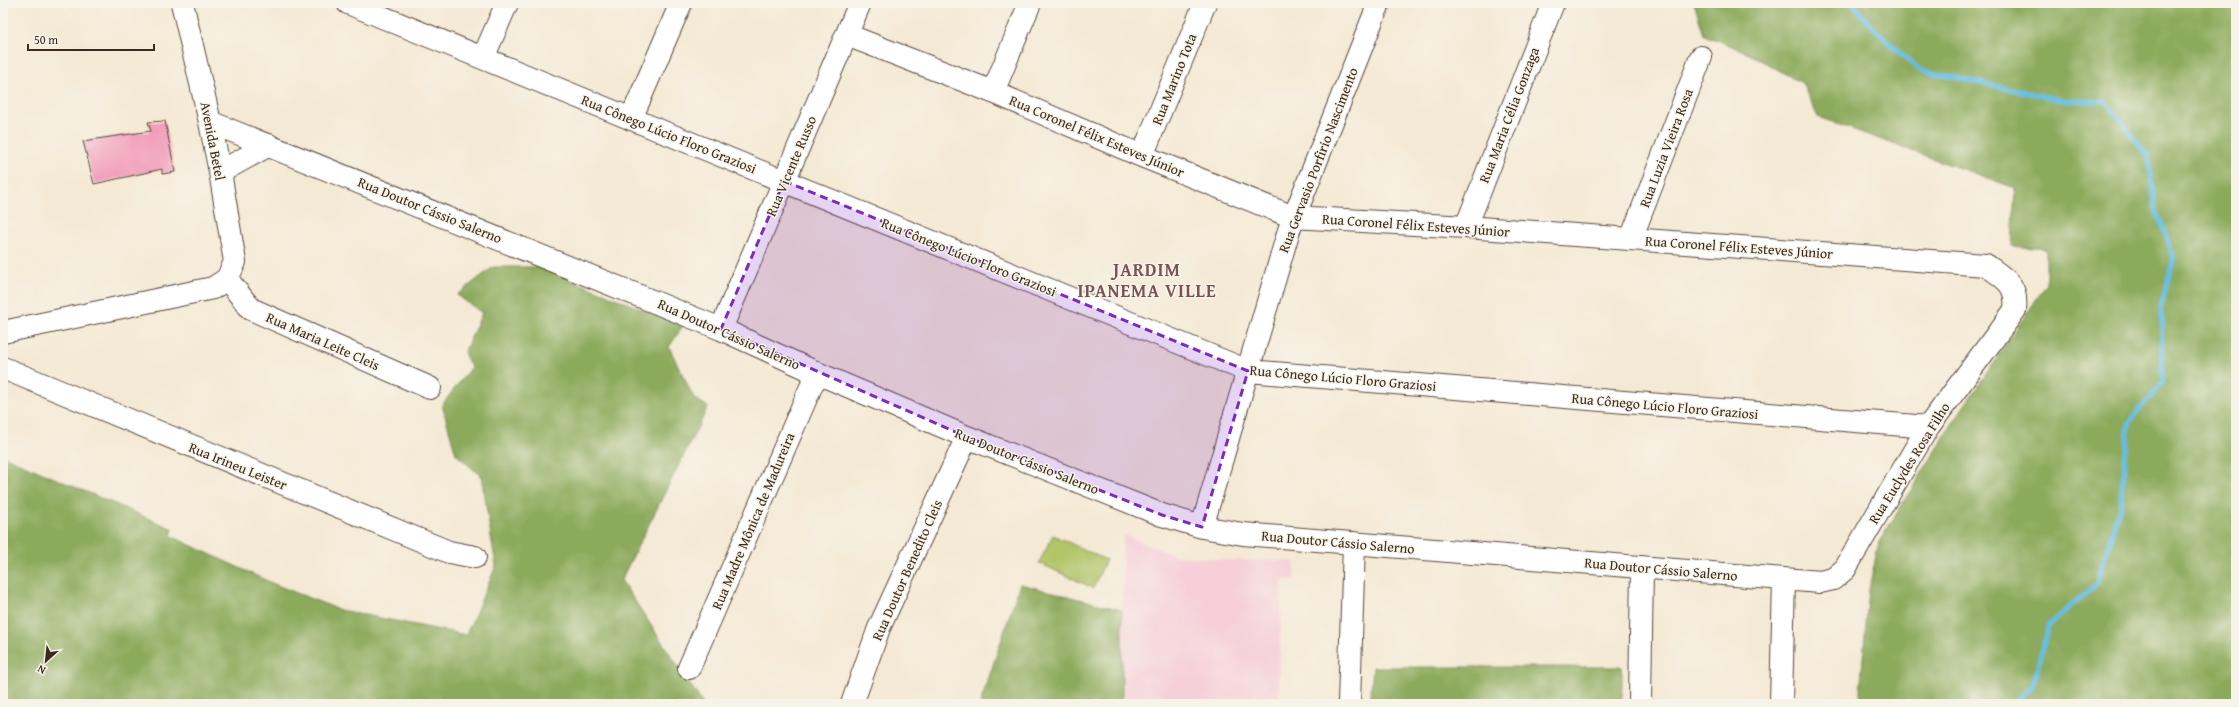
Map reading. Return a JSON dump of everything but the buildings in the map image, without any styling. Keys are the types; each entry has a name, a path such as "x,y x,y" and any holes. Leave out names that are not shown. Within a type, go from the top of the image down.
{"street":[{"name":"Avenida Betel","path":"182,3 210,122 235,262 227,279"},
{"name":"Rua Cônego Lúcio Floro Graziosi","path":"348,3 1248,371 1928,427"},
{"path":"483,58 506,3"},
{"path":"631,119 681,3"},
{"name":"Rua Vicente Russo","path":"721,329 860,3"},
{"path":"993,92 1030,3"},
{"name":"Rua Marino Tota","path":"1142,156 1205,3"},
{"name":"Rua Gervasio Porfirio Nascimento","path":"1202,527 1293,217 1379,3"},
{"name":"Rua Maria Célia Gonzaga","path":"1466,227 1553,3"},
{"name":"Rua Coronel Félix Esteves Júnior","path":"847,35 993,92 1142,156 1293,217 1466,227 1986,265 2007,280 2012,286"},
{"name":"Rua Luzia Vieira Rosa","path":"1631,239 1702,57"},
{"name":"Rua Doutor Cássio Salerno","path":"210,122 721,329 817,373 967,437 1162,515 1202,527 1244,534 1820,582 1833,579"},
{"path":"220,172 269,145"},
{"path":"3,332 213,288 227,279"},
{"name":"Rua Maria Leite Cleis","path":"227,279 252,309 430,388"},
{"name":"Rua Euclydes Rosa Filho","path":"1833,579 1845,569 1928,427 2016,310 2017,297 2012,286"},
{"name":"Rua Irineu Leister","path":"3,368 450,552 475,557"},
{"name":"Rua Madre Mônica de Madureira","path":"689,668 817,373"},
{"name":"Rua Doutor Benedito Cleis","path":"852,704 879,628 967,437"},
{"path":"1349,704 1354,543"},
{"path":"1640,704 1642,567"},
{"path":"1781,704 1784,579"}],"highlighted area":[{"path":"784,181 1248,371 1202,527 1162,515 967,437 721,329"}],"shaded area":[{"path":"1123,535 1176,556 1227,560 1294,561 1295,579 1282,580 1278,704 1122,704"}],"green space":[{"path":"1694,3 2236,3 2236,704 1859,704 1869,589 1879,542 1954,421 2046,285 2046,249 2012,246 2015,188 1818,117 1802,83 1744,51 1704,35"},
{"path":"493,267 540,267 683,326 669,347 694,398 708,407 621,580 703,704 3,704 3,456 173,529 171,536 274,584 340,610 466,635 496,566 481,476 456,454 442,405 471,367 464,353 482,313 457,295"},
{"path":"1053,535 1106,560 1093,588 1039,563"},
{"path":"1020,584 1122,610 1122,704 980,704"},
{"path":"1373,667 1622,667 1622,704 1370,704"}],"waterway":[{"path":"1853,3 1870,25 1919,70 2061,100 2106,102 2148,156 2156,210 2174,257 2161,307 2163,382 2129,423 2120,506 2097,583 2048,626 2033,685 2011,704"}],"district":[{"name":"JARDIM IPANEMA VILLE","path":"1147,279"}]}
